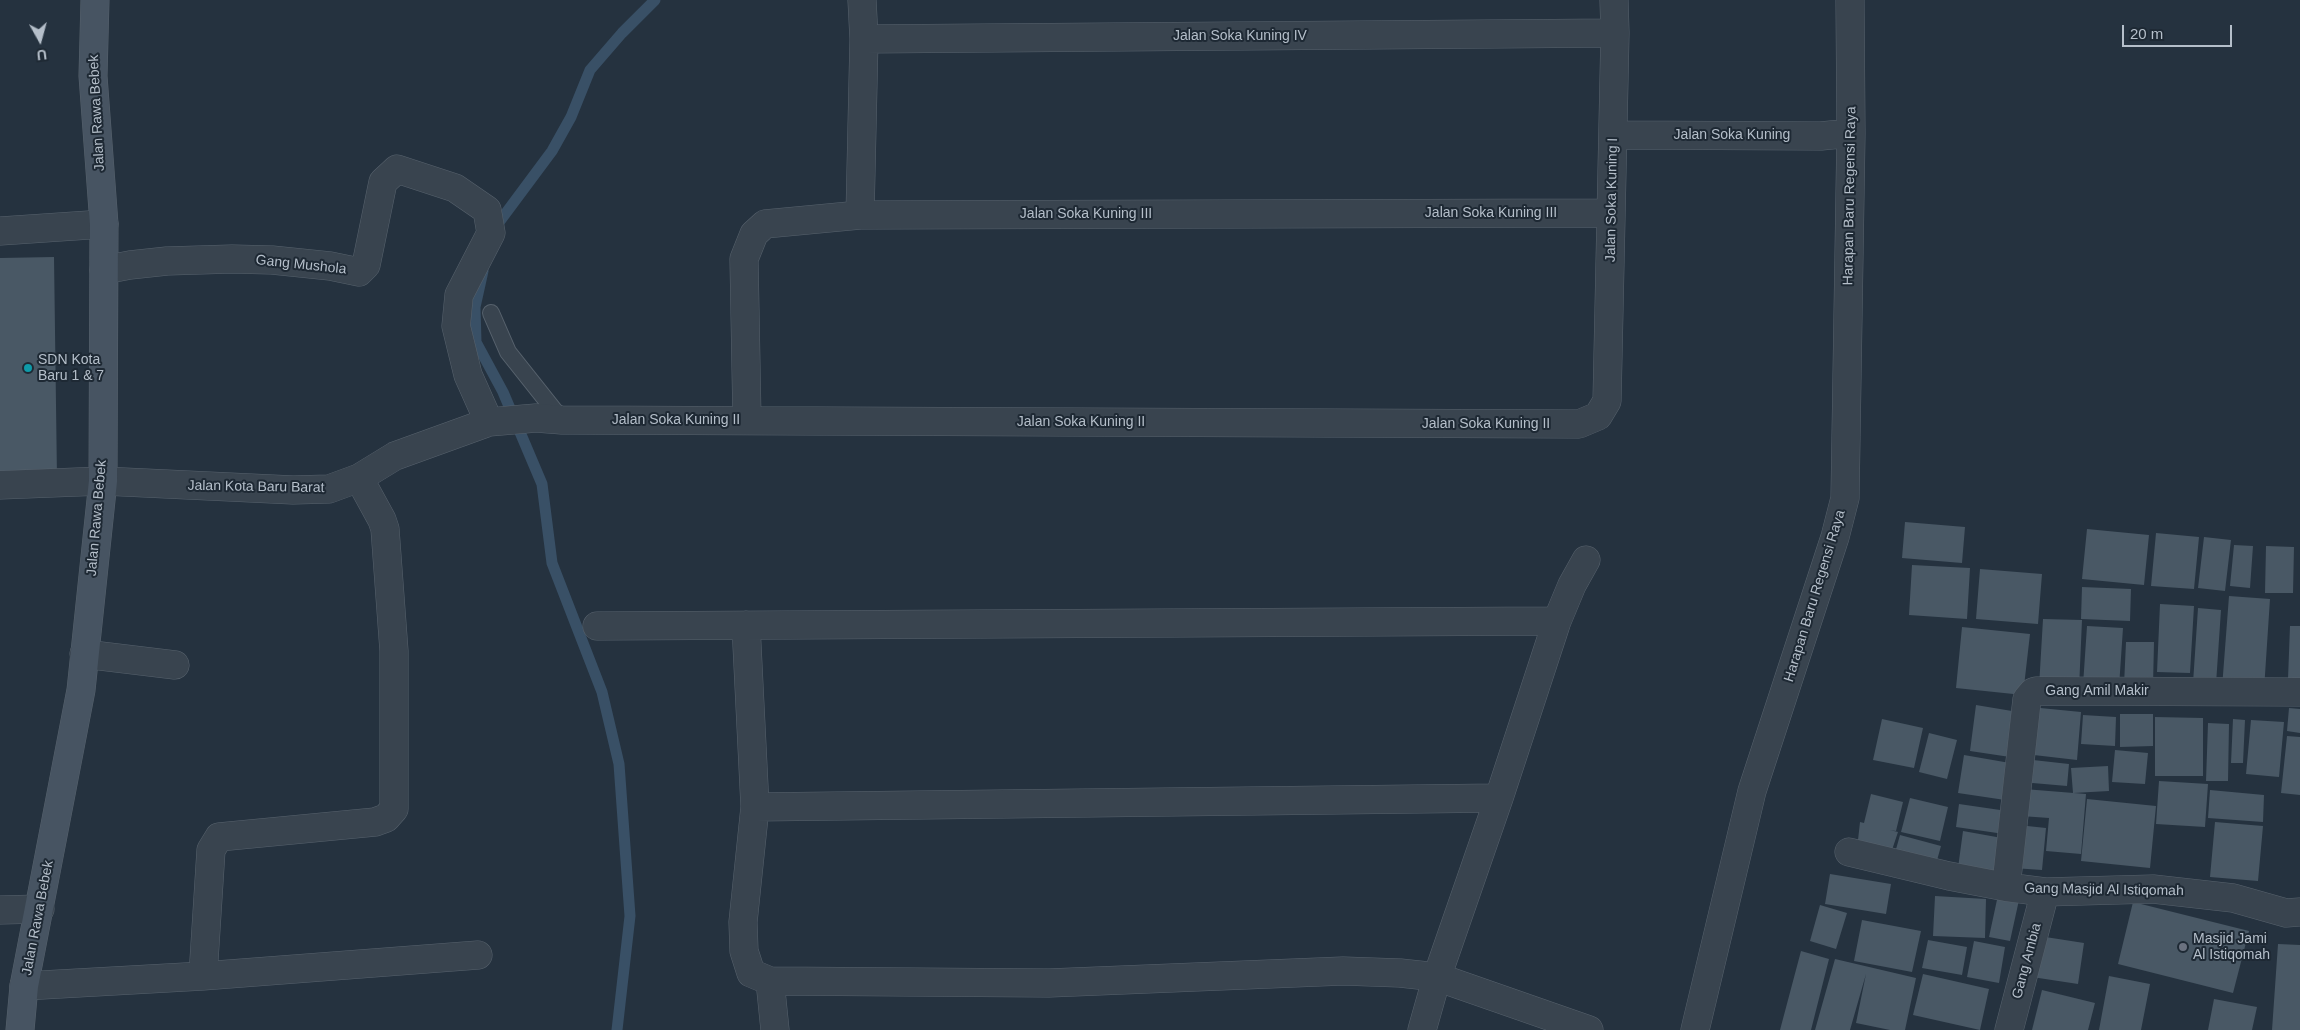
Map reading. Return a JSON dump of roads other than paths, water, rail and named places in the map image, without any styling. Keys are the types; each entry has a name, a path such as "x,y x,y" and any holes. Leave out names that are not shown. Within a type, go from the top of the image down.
{"street":[{"name":"Jalan Rawa Bebek","path":"20,1030 24,986 81,690 103,481 104,224 93,76 95,0"},
{"path":"860,215 864,39 862,0"},
{"name":"Jalan Soka Kuning I","path":"1607,401 1616,33 1614,0"},
{"name":"Harapan Baru Regensi Raya","path":"1695,1030 1752,791 1835,537 1845,498 1851,133 1850,0"},
{"name":"Jalan Soka Kuning IV","path":"864,39 1616,33"},
{"name":"Jalan Soka Kuning","path":"1613,135 1821,136 1851,133"},
{"name":"Gang Mushola","path":"104,270 130,265 232,259 272,260 330,266 359,272 366,265 383,182 397,169 455,188 487,210 491,233 459,295 456,326 468,375 525,420"},
{"name":"Jalan Soka Kuning III","path":"747,420 744,259 754,234 765,224 860,215 1611,213"},
{"path":"0,231 104,224"},
{"name":"Jalan Soka Kuning II","path":"525,420 1579,424 1598,416 1607,401"},
{"name":"Jalan Kota Baru Barat","path":"0,485 103,481 293,490 329,489 359,478 395,456 525,420"},
{"path":"203,976 211,850 219,837 375,822 386,818 394,809 394,651 385,529 359,478"},
{"path":"1422,1030 1436,977 1499,798 1556,621 1572,585 1586,560"},
{"path":"597,626 1556,621"},
{"path":"746,625 754,808 743,922 744,951 751,973 770,981 1049,983 1344,971 1400,973 1436,977 1589,1030"},
{"path":"84,654 175,664"},
{"name":"Gang Amil Makir","path":"2006,887 2027,698 2033,692 2300,692"},
{"path":"754,808 1499,798"},
{"name":"Gang Masjid Al Istiqomah","path":"1849,852 1949,876 2006,887 2045,892 2153,888 2233,898 2286,913 2300,912"},
{"name":"Gang Ambia","path":"2009,1030 2045,892"},
{"path":"0,910 40,909"},
{"path":"24,986 203,976 478,954"},
{"path":"770,981 775,1030"}],"lane":[{"path":"491,313 508,352 525,420"}],"waterway":[{"path":"494,229 552,151 571,117 590,70 622,33 655,0"},
{"path":"483,271 475,307 476,342 503,392 542,484 552,563 602,692 619,764 630,916 617,1030"}],"place":[{"name":"SDN Kota Baru 1 & 7","path":"28,368"},
{"name":"Masjid Jami Al Istiqomah","path":"2183,947"}]}
